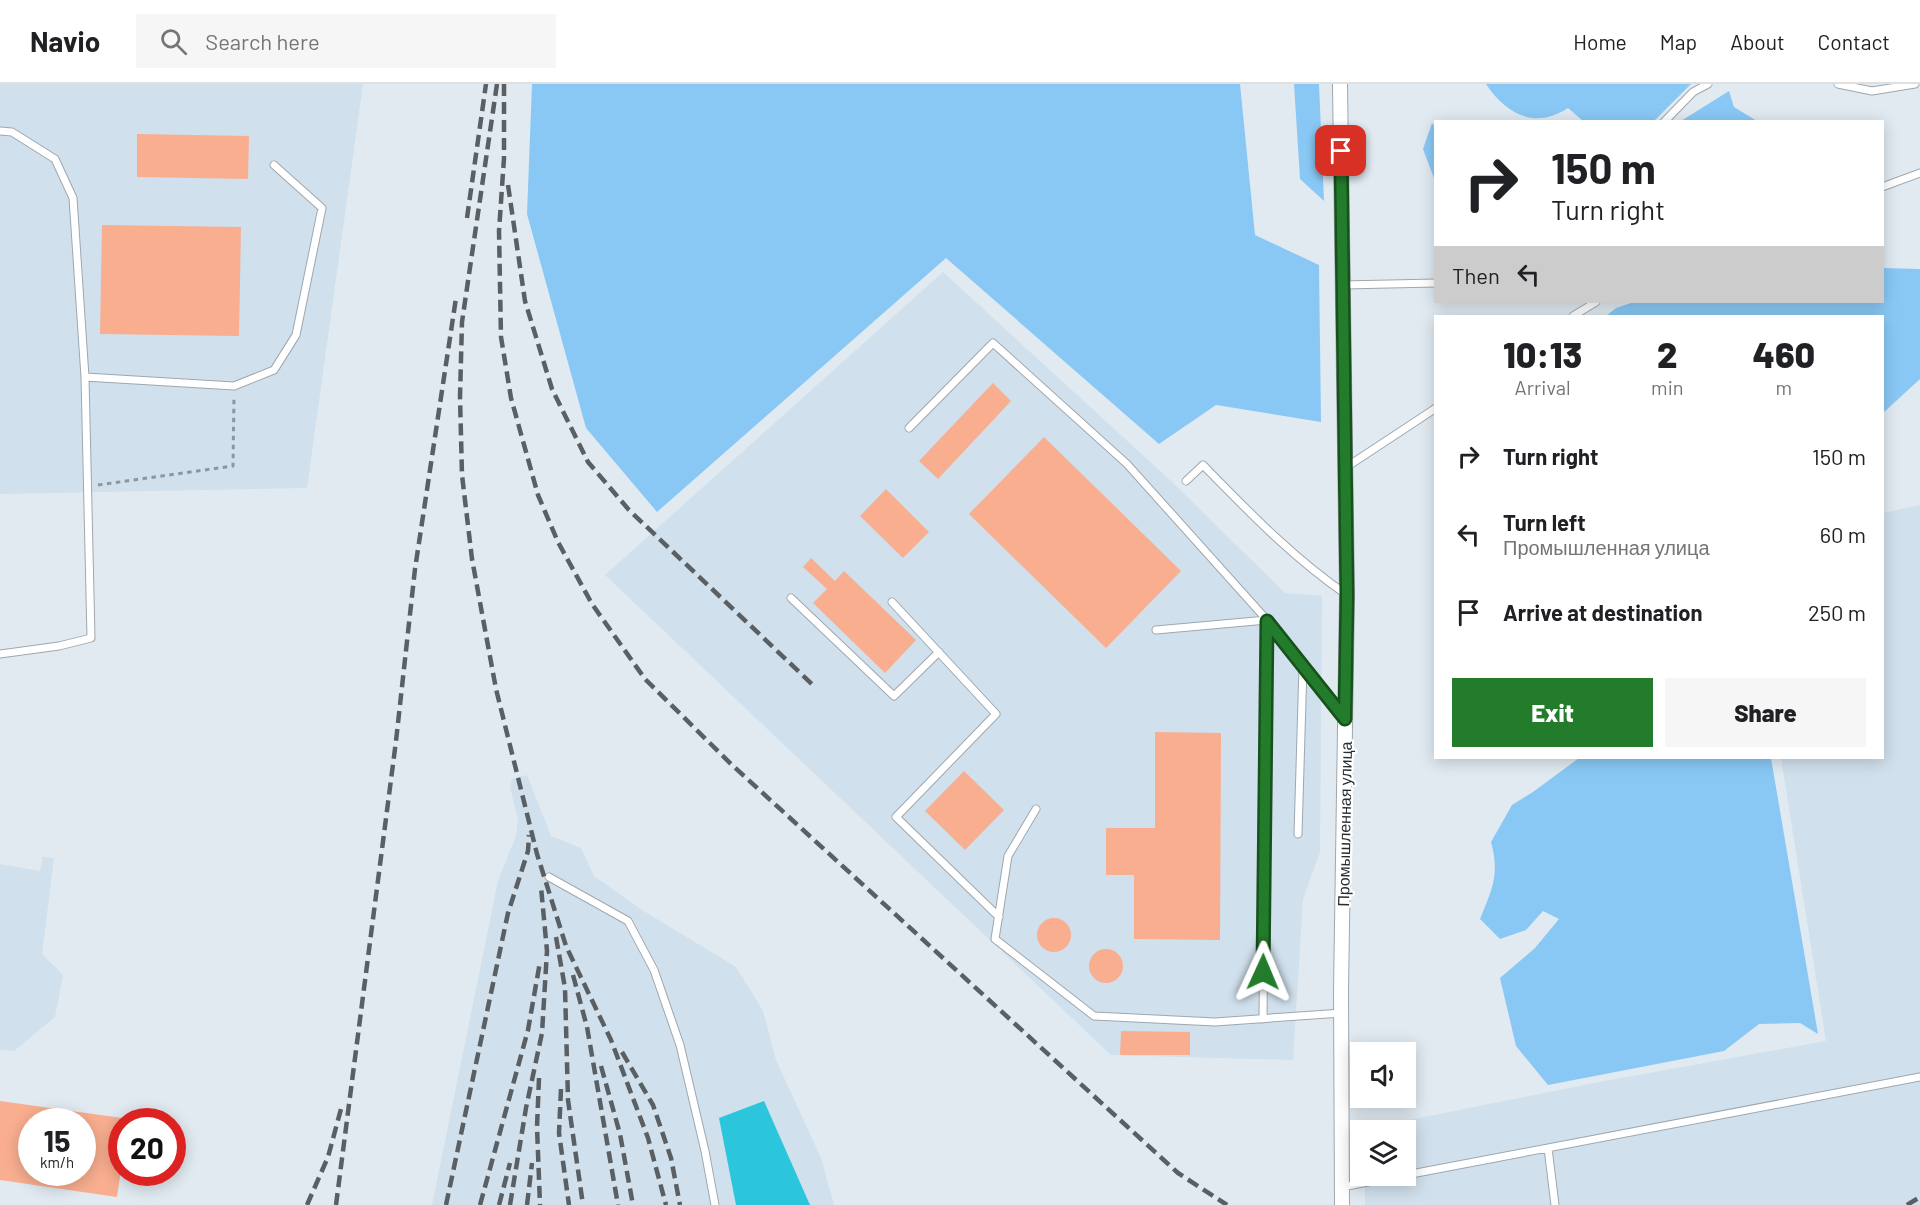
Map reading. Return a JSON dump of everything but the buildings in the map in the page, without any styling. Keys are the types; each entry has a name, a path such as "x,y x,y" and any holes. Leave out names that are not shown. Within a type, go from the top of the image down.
{"street":[{"name":"Промышленная улица","path":"1340,84 1347,595 1342,1205"}],"lane":[{"path":"1666,120 1693,92 1708,84"},
{"path":"1838,84 1872,91 1915,84"},
{"path":"0,131 12,132 55,159 73,198 85,377 91,638 59,646 0,654"},
{"path":"85,377 234,386 274,370 296,335 322,208 274,165"},
{"path":"1884,187 1920,173"},
{"path":"1343,285 1434,283"},
{"path":"1575,315 1594,303"},
{"path":"909,428 993,343 1126,464 1267,621 1345,719"},
{"path":"1345,468 1434,409"},
{"path":"1186,481 1203,465 1261,524 1312,571 1347,595"},
{"path":"791,598 894,696 939,652"},
{"path":"892,602 996,714 896,817 999,916"},
{"path":"1156,630 1267,621"},
{"path":"1263,1019 1267,621"},
{"path":"1298,834 1303,666"},
{"path":"1036,809 1008,856 995,939 1094,1017 1215,1022 1342,1013"},
{"path":"549,877 628,921 654,970 680,1045 715,1205"},
{"path":"1416,1173 1920,1077"},
{"path":"1548,1148 1555,1205"},
{"path":"1342,1187 1350,1185"}],"path":[{"path":"87,486 233,466 234,386"}],"shaded area":[{"path":"0,84 363,84 307,488 0,494"},
{"path":"532,84 1240,84 1255,235 1319,265 1321,422 1216,405 1159,444 946,258 657,512 586,428 527,214"},
{"path":"1294,84 1319,84 1324,201 1300,179"},
{"path":"1486,84 1691,84 1655,120 1582,120 1568,108 1556,115 1533,118 1512,111 1494,95"},
{"path":"1729,91 1734,107 1755,120 1683,120"},
{"path":"1432,123 1434,125 1434,178 1423,149"},
{"path":"1884,268 1920,269 1920,379 1884,412 1884,315 1607,315 1616,308 1631,303 1884,303"},
{"path":"943,272 1171,481 1285,593 1322,596 1320,852 1303,899 1293,1060 1111,1055 605,575"},
{"path":"1920,505 1920,1205 1365,1205 1365,1186 1416,1186 1416,1120 1409,1120 1594,1083 1826,1041 1781,759 1884,759 1884,513"},
{"path":"1578,759 1771,759 1818,1034 1800,1023 1759,1024 1724,1051 1548,1085 1516,1046 1500,978 1535,948 1559,919 1543,911 1526,930 1500,939 1480,919 1495,873 1491,842 1512,805"},
{"path":"527,775 551,836 581,848 594,876 642,910 736,967 763,1011 776,1060 821,1158 834,1205 432,1205 498,881 516,836 518,820 510,787 512,779"},
{"path":"43,857 54,858 42,954 63,975 55,1017 14,1051 0,1050 0,864 40,871"},
{"path":"764,1101 810,1205 736,1205 719,1118"}],"railway":[{"path":"467,218 486,84"},
{"path":"497,84 462,322 460,397 462,475 472,559 496,689 537,854 566,946 611,1040 648,1138 666,1205"},
{"path":"504,84 504,158 499,231 501,337 511,398 538,495 558,542 592,604 645,679 731,764 1178,1173 1227,1205"},
{"path":"508,185 525,301 552,389 588,462 629,510 816,688"},
{"path":"336,1205 396,741 415,569 456,298"},
{"path":"446,1205 508,913 528,851 529,835"},
{"path":"510,1205 526,1108 542,1033 547,951 541,887"},
{"path":"556,937 565,988 568,1100 583,1205"},
{"path":"480,1205 528,1030 540,962"},
{"path":"573,975 587,1027 618,1205"},
{"path":"622,1052 653,1105 671,1158 680,1205"},
{"path":"601,1066 620,1134 633,1205"},
{"path":"539,1078 537,1127 540,1205"},
{"path":"561,1089 559,1133 569,1205"},
{"path":"307,1205 328,1157 341,1109"},
{"path":"499,1205 510,1163"},
{"path":"527,1205 532,1163"},
{"path":"1907,1205 1920,1197"}],"route":[{"path":"1263,972 1267,621 1345,719 1347,595 1341,151"}]}
